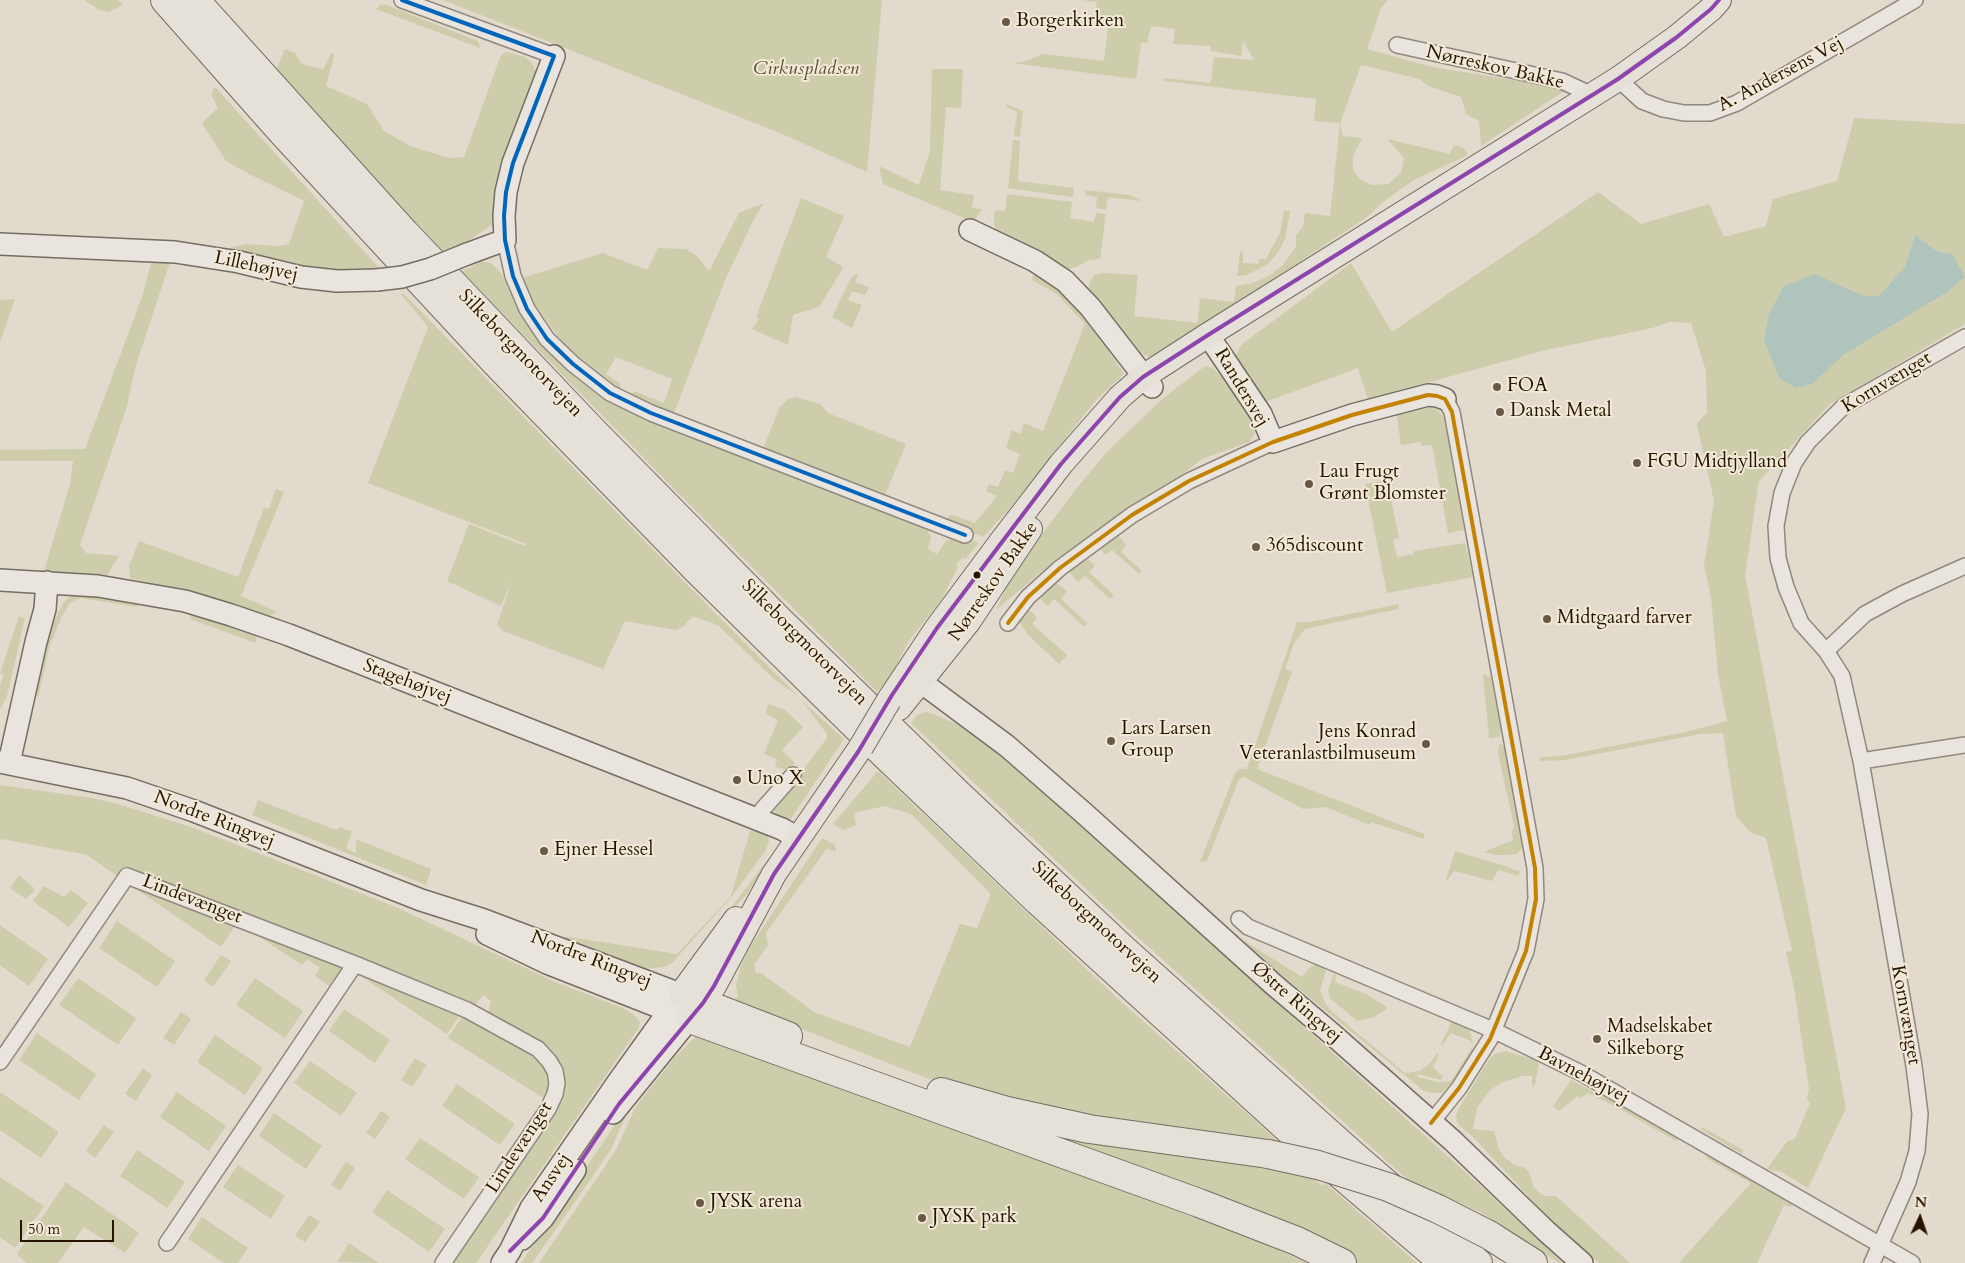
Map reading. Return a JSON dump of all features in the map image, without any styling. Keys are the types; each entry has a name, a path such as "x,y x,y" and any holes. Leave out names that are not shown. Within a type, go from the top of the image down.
{"highway":[{"name":"Silkeborgmotorvejen","path":"165,0 295,146 489,355 696,569 780,652 1038,901 1299,1139 1444,1263"},
{"name":"Silkeborgmotorvejen","path":"195,0 405,233 586,423 779,620 951,788 1131,957 1352,1155 1478,1263"},
{"path":"686,1007 798,1048 961,1098 1089,1129 1268,1154 1318,1165 1388,1187 1438,1209 1489,1235 1532,1263"},
{"path":"686,1007 1199,1203 1297,1242 1342,1263"}],"main road":[{"name":"Nørreskov Bakke","path":"921,672 958,600 1048,482 1120,396 1148,382 1213,341 1329,260 1423,199 1618,78 1677,37 1719,0"},
{"name":"Nørreskov Bakke","path":"686,1007 714,986 774,874 859,750 921,672 968,622 1063,483 1098,438 1148,382"}],"street":[{"path":"402,0 554,56 511,170 506,192 505,240 513,276 524,300 547,339 573,364 610,393 651,413 965,535"},
{"name":"A. Andersens Vej","path":"1618,78 1642,101 1663,109 1684,113 1710,113 1737,103 1915,0"},
{"name":"Nørreskov Bakke","path":"1396,45 1562,81 1592,95"},
{"path":"970,230 1035,262 1065,281 1090,307 1148,382"},
{"name":"Lillehøjvej","path":"0,244 175,252 238,262 300,277 337,281 402,277 430,269 505,240"},
{"name":"Kornvænget","path":"1872,1263 1908,1182 1917,1151 1920,1114 1914,1066 1861,761 1842,676 1826,651 1801,623 1786,587 1778,558 1776,526 1782,493 1794,463 1808,442 1844,406 1965,337"},
{"name":"Randersvej","path":"1213,341 1262,414 1273,442"},
{"name":"Randersvej","path":"1008,623 1028,597 1060,568 1132,515 1189,481 1273,442 1352,415 1428,395 1437,396 1445,400"},
{"path":"1431,1123 1459,1088 1490,1039 1526,951 1536,899 1535,868 1452,412 1445,400"},
{"path":"1826,651 1865,614 1902,594 1965,566"},
{"name":"Stagehøjvej","path":"0,580 98,586 185,601 231,614 757,819 798,838"},
{"path":"5,763 45,608 48,582"},
{"name":"Østre Ringvej","path":"921,672 1332,1034 1582,1263"},
{"path":"1861,761 1965,745"},
{"name":"Nordre Ringvej","path":"5,763 127,788 194,811 421,900 484,920 686,1007"},
{"path":"757,819 762,810 793,775"},
{"name":"Lindevænget","path":"0,1062 127,876 355,964 467,1010 538,1049 555,1071 557,1083 555,1094 549,1107 443,1263"},
{"name":"Nordre Ringvej","path":"421,900 477,930 547,963 686,1007"},
{"name":"Bavnehøjvej","path":"1239,919 1248,926 1493,1030 1581,1073 1912,1263"},
{"path":"167,1243 355,964"},
{"name":"Ansvej","path":"506,1257 531,1208 618,1082 686,1007"}],"green space":[{"path":"85,0 118,0 123,5 108,12 99,10"},
{"name":"Cirkuspladsen","path":"443,0 882,0 867,172 780,133"},
{"path":"1082,0 1388,0 1381,8 1367,49 1432,67 1559,87 1564,91 1481,146 1479,121 1466,114 1461,97 1428,86 1420,79 1361,65 1340,123 1314,121 1316,99 1164,81 1164,78 1211,83 1214,57 1254,60 1243,41 1241,56 1211,51 1211,46 1173,44 1175,29 1151,26 1147,43 1141,43 1136,79 1012,63 1024,62 1043,54 1104,61 1109,20 1095,16 1097,2"},
{"path":"380,5 387,5 478,41 480,48 376,9"},
{"path":"285,49 295,53 302,64 323,69 332,52 334,56 326,86 367,104 384,131 410,146 449,158 464,157 501,55 507,52 525,57 532,63 537,74 492,225 465,243 442,251 276,69"},
{"path":"932,69 963,69 961,108 946,107 940,190 974,195 972,208 982,209 974,221 883,184 879,166 919,185 930,151"},
{"path":"215,87 380,269 352,273 312,270 227,249 245,244 279,246 289,244 304,201 226,161 202,123 218,108 211,94"},
{"path":"1006,104 1023,111 1020,137 1014,136 1017,112 1005,106"},
{"path":"1854,118 1965,124 1965,324 1830,404 1759,481 1745,575 1846,1108 1808,1188 1782,1172 1767,1169 1784,1145 1788,1141 1795,1139 1810,1103 1807,1099 1809,1089 1794,988 1786,952 1792,951 1766,838 1750,832 1736,816 1723,733 1700,734 1566,760 1541,761 1539,758 1566,755 1686,732 1727,721 1718,674 1711,597 1704,566 1714,501 1697,424 1707,412 1706,371 1691,323 1670,322 1652,328 1546,350 1368,399 1358,368 1265,402 1242,369 1236,355 1241,345 1351,263 1392,332 1598,192 1641,224 1709,204 1724,237 1766,226 1773,199 1837,181"},
{"path":"1340,123 1343,136 1362,138 1353,156 1353,170 1360,179 1372,185 1388,184 1401,173 1404,158 1387,139 1450,154 1454,145 1464,148 1468,155 1414,180 1383,202 1366,218 1156,356 1150,357 1135,351 1089,292 1089,284 1094,275 1102,273 1138,275 1134,316 1197,323 1200,298 1234,302 1236,286 1253,283 1269,276 1283,265 1296,247 1296,235 1303,227 1305,213 1330,216"},
{"path":"1013,140 1020,141 1018,181 1074,188 1073,197 1008,188"},
{"path":"1085,190 1130,195 1141,201 1108,197 1106,210 1096,208 1097,197 1085,195"},
{"path":"1007,194 1072,202 1070,218 1094,222 1096,213 1106,214 1100,259 1089,260 1067,270 1058,267 997,232 994,224 995,210 1005,211"},
{"path":"801,198 844,216 826,257 842,266 842,270 819,307 793,315 788,345 752,329 759,319 756,317"},
{"path":"764,203 754,219 725,280 674,413 669,413 630,395 634,391 664,403 672,379 616,357 606,374 621,384 619,390 566,347 535,305 522,278 603,253 647,270 658,248 686,249 697,256 709,271 739,213"},
{"path":"1284,211 1290,211 1285,239 1278,252 1268,264 1246,275 1237,276 1240,251 1243,252 1243,263 1258,264 1260,259 1266,259 1280,233"},
{"path":"152,260 170,262 135,368 127,406 80,545 86,553 119,556 107,575 44,571 70,484 73,461 0,461 0,450 85,449 142,297"},
{"path":"480,261 491,263 501,273 522,316 543,345 577,378 604,399 633,413 927,530 931,537 928,549 937,554 946,541 955,538 969,539 979,543 965,559 962,558 957,564 957,569 941,600 909,641 889,679 877,692 676,491 461,271"},
{"path":"856,273 858,274 855,282 869,287 865,295 852,291 848,300 862,305 852,328 832,317 850,280"},
{"path":"1039,273 1075,300 1124,374 1096,400 1010,508 983,537 950,524 947,521 948,516 952,515 975,523 997,496 986,491 989,484 998,487 1005,470 1013,473 1020,454 1006,448 1012,430 1020,434 1024,423 1043,431 1085,324 1057,294 1032,280 1034,274"},
{"path":"403,293 798,696 775,680 719,626 693,616 684,626 676,630 625,621 603,669 503,631 497,625 513,577 501,606 447,581 469,524 525,546 526,544 368,483 428,327 401,294"},
{"path":"15,299 0,342 0,300"},
{"path":"1205,366 1212,368 1223,378 1256,423 1255,433 1249,442 1202,459 1175,480 1108,522 1054,561 996,610 1009,582 1040,537 1106,453 1162,399"},
{"path":"796,397 820,404 828,413 906,444 884,498 762,451 780,407 788,399"},
{"path":"1429,406 1437,410 1445,419 1466,527 1465,530 1448,533 1432,445 1421,446 1421,442 1401,445 1396,411"},
{"path":"1387,480 1399,538 1393,539 1397,557 1414,554 1414,551 1465,543 1474,577 1387,593 1365,484"},
{"path":"276,489 284,492 241,596 277,612 270,616 222,601 130,578 129,566 139,541 238,577 264,508 269,509"},
{"path":"1115,536 1120,537 1126,545 1121,552 1142,571 1139,574 1112,550 1106,555 1101,550 1102,544"},
{"path":"1081,559 1089,560 1095,566 1089,572 1114,595 1110,599 1085,576 1078,582 1073,577 1070,572 1071,567"},
{"path":"1051,584 1058,584 1067,591 1061,599 1087,623 1084,627 1054,599 1048,606 1041,600 1043,592"},
{"path":"82,593 138,601 138,607 80,598 70,603 61,618 49,648 39,694 34,699 40,665 55,619 64,602 70,596"},
{"path":"1399,604 1398,609 1305,629 1294,643 1285,669 1292,672 1257,769 1424,834 1424,839 1371,822 1370,825 1326,807 1303,809 1244,777 1239,779 1207,861 1200,862 1235,773 1240,769 1247,769 1297,622 1310,622"},
{"path":"1027,610 1032,612 1037,618 1032,624 1067,655 1059,664 1028,635 1018,620"},
{"path":"191,613 257,632 256,643 190,619"},
{"path":"19,616 25,618 7,696 0,709 0,685 4,675 0,674"},
{"path":"1483,674 1493,678 1501,731 1499,737 1489,738"},
{"path":"802,701 844,739 790,820 787,821 777,817 774,811 775,807 827,738 827,734"},
{"path":"768,704 785,710 803,727 782,750 795,763 789,770 775,767 777,759 764,754 778,720 766,714"},
{"path":"926,712 966,728 1020,771 1485,1190 1563,1263 1559,1263 1479,1212 1408,1180 1122,923 911,723 917,715"},
{"path":"1499,744 1503,745 1506,750 1524,846 1517,854 1495,855 1484,852 1513,840 1512,832 1514,826 1498,753"},
{"path":"878,771 1116,997 1279,1142 1084,1117 986,1095 924,1077 740,1005 735,998 738,997 736,985 741,966 750,947 822,838 835,845 836,852 827,848 766,933 768,945 754,965 756,973 761,973 814,1012 910,1047 960,924 977,928 991,894 911,814 885,806 854,813 856,825 844,830 833,824"},
{"path":"0,785 92,798 118,804 191,827 396,907 555,982 620,1007 632,1013 640,1022 638,1029 476,1263 451,1263 563,1095 565,1089 564,1068 551,1049 487,1016 491,1001 483,995 474,1007 126,868 122,868 117,876 87,855 2,839 0,841"},
{"path":"258,800 336,830 340,827 352,832 346,848 356,853 356,839 431,869 426,885 252,815"},
{"path":"758,830 768,836 769,841 766,850 732,896 672,963 663,967 643,969 560,937 677,954 731,896 750,831"},
{"path":"1455,851 1520,872 1518,876 1498,870 1492,881 1454,871 1445,883"},
{"path":"772,854 771,859 747,894 717,926"},
{"path":"19,875 33,887 34,891 26,899 10,888"},
{"path":"136,885 236,924 221,947 133,887"},
{"path":"44,886 64,897 71,890 88,903 69,927 33,901"},
{"path":"117,921 175,961 157,987 99,948"},
{"path":"0,925 48,959 29,986 0,965"},
{"path":"249,930 339,965 343,967 343,970 331,987 315,976 320,968 307,959 302,965"},
{"path":"1243,940 1302,977 1310,967 1316,964 1323,965 1326,971 1320,990 1324,1001 1331,1011 1405,1073 1420,1071 1437,1054 1439,1055 1433,1067 1443,1077 1441,1080 1417,1074 1418,1077 1437,1082 1451,1081 1473,1046 1471,1055 1453,1082 1442,1093 1424,1091 1272,967"},
{"path":"221,955 231,961 213,987 204,980"},
{"path":"1336,973 1335,982 1366,994 1388,1008 1374,1017 1357,1021 1330,998 1328,992 1333,975"},
{"path":"358,974 361,974 461,1014 447,1034"},
{"path":"78,978 136,1018 118,1045 59,1005"},
{"path":"255,978 303,1011 285,1038 236,1005"},
{"path":"344,1009 390,1040 375,1063 329,1031"},
{"path":"181,1012 191,1019 174,1045 163,1038"},
{"path":"464,1013 534,1057 544,1066 550,1078 551,1089 545,1099 448,1038"},
{"path":"1458,1022 1470,1031 1473,1046 1471,1041 1451,1033 1441,1044 1451,1023"},
{"path":"37,1033 96,1074 79,1100 19,1060"},
{"path":"215,1035 263,1068 245,1095 197,1062"},
{"path":"697,1035 747,1051 1268,1245 1307,1263 539,1263 616,1150 636,1106 675,1057"},
{"path":"1505,1051 1539,1061 1535,1084 1532,1087 1532,1076 1522,1076 1501,1083 1490,1090 1477,1108 1473,1129 1494,1131 1499,1150 1505,1158 1529,1172 1533,1186 1538,1192 1545,1196 1556,1196 1630,1263 1599,1263 1548,1217 1474,1138 1457,1123 1456,1116 1459,1108 1490,1058 1495,1054"},
{"path":"415,1058 427,1065 412,1087 401,1080"},
{"path":"310,1061 357,1093 341,1116 294,1083"},
{"path":"143,1068 152,1075 136,1101 125,1094"},
{"path":"1571,1080 1678,1136 1678,1139 1676,1141 1588,1093 1580,1098 1578,1096 1559,1111 1553,1106"},
{"path":"457,1084 515,1124 500,1145 442,1106"},
{"path":"912,1091 1313,1178 1322,1186 1325,1183 1417,1263 1351,1263"},
{"path":"0,1092 59,1132 41,1158 0,1130"},
{"path":"177,1092 226,1126 209,1151 160,1117"},
{"path":"630,1107 610,1151 570,1209 532,1263 521,1263 617,1122"},
{"path":"381,1111 390,1117 375,1139 366,1133"},
{"path":"274,1113 322,1146 306,1169 259,1136"},
{"path":"104,1125 114,1132 95,1158 86,1151"},
{"path":"1702,1127 1743,1150 1742,1154 1700,1129"},
{"path":"420,1138 479,1177 464,1199 405,1159"},
{"path":"137,1150 185,1182 167,1208 120,1176"},
{"path":"1708,1155 1794,1203 1791,1207 1784,1205 1757,1263 1679,1263 1751,1183 1706,1158"},
{"path":"346,1162 355,1168 340,1191 331,1185"},
{"path":"238,1165 285,1196 271,1219 223,1187"},
{"path":"0,1177 44,1206 15,1248 0,1237"},
{"path":"66,1182 139,1233 125,1253 84,1227 58,1263 26,1263 17,1254"},
{"path":"387,1190 445,1229 429,1252 372,1212"},
{"path":"309,1215 320,1222 305,1242 295,1236"},
{"path":"202,1217 248,1248 238,1263 224,1263 188,1239"},
{"path":"349,1243 379,1263 337,1262"}],"water":[{"path":"1915,235 1938,252 1952,254 1965,277 1947,292 1843,355 1812,384 1796,388 1779,378 1764,340 1769,314 1784,286 1815,274 1863,296 1879,296 1905,267"}],"transit line":[{"path":"402,0 554,56 513,163 506,192 505,240 513,276 527,309 547,339 573,364 610,393 651,413 965,535"},
{"path":"510,1251 543,1218 619,1104 703,1003 774,874 858,752 892,695 937,628 1061,464 1120,397 1143,377 1208,335 1618,79 1677,37 1719,0"},
{"path":"1008,623 1028,597 1060,568 1132,515 1189,481 1273,442 1352,415 1428,395 1445,399 1452,412 1535,868 1536,899 1526,951 1490,1039 1459,1088 1431,1123"}],"place":[{"name":"Borgerkirken","path":"1006,22"},
{"name":"FOA","path":"1497,387"},
{"name":"Dansk Metal","path":"1500,412"},
{"name":"FGU Midtjylland","path":"1637,463"},
{"name":"Lau Frugt Grønt Blomster","path":"1309,484"},
{"name":"365discount","path":"1256,547"},
{"name":"Midtgaard farver","path":"1547,619"},
{"name":"Lars Larsen Group","path":"1111,741"},
{"name":"Jens Konrad Veteranlastbilmuseum","path":"1426,744"},
{"name":"Uno X","path":"737,780"},
{"name":"Ejner Hessel","path":"544,851"},
{"name":"Madselskabet Silkeborg","path":"1597,1039"},
{"name":"JYSK arena","path":"700,1203"},
{"name":"JYSK park","path":"922,1218"}]}
